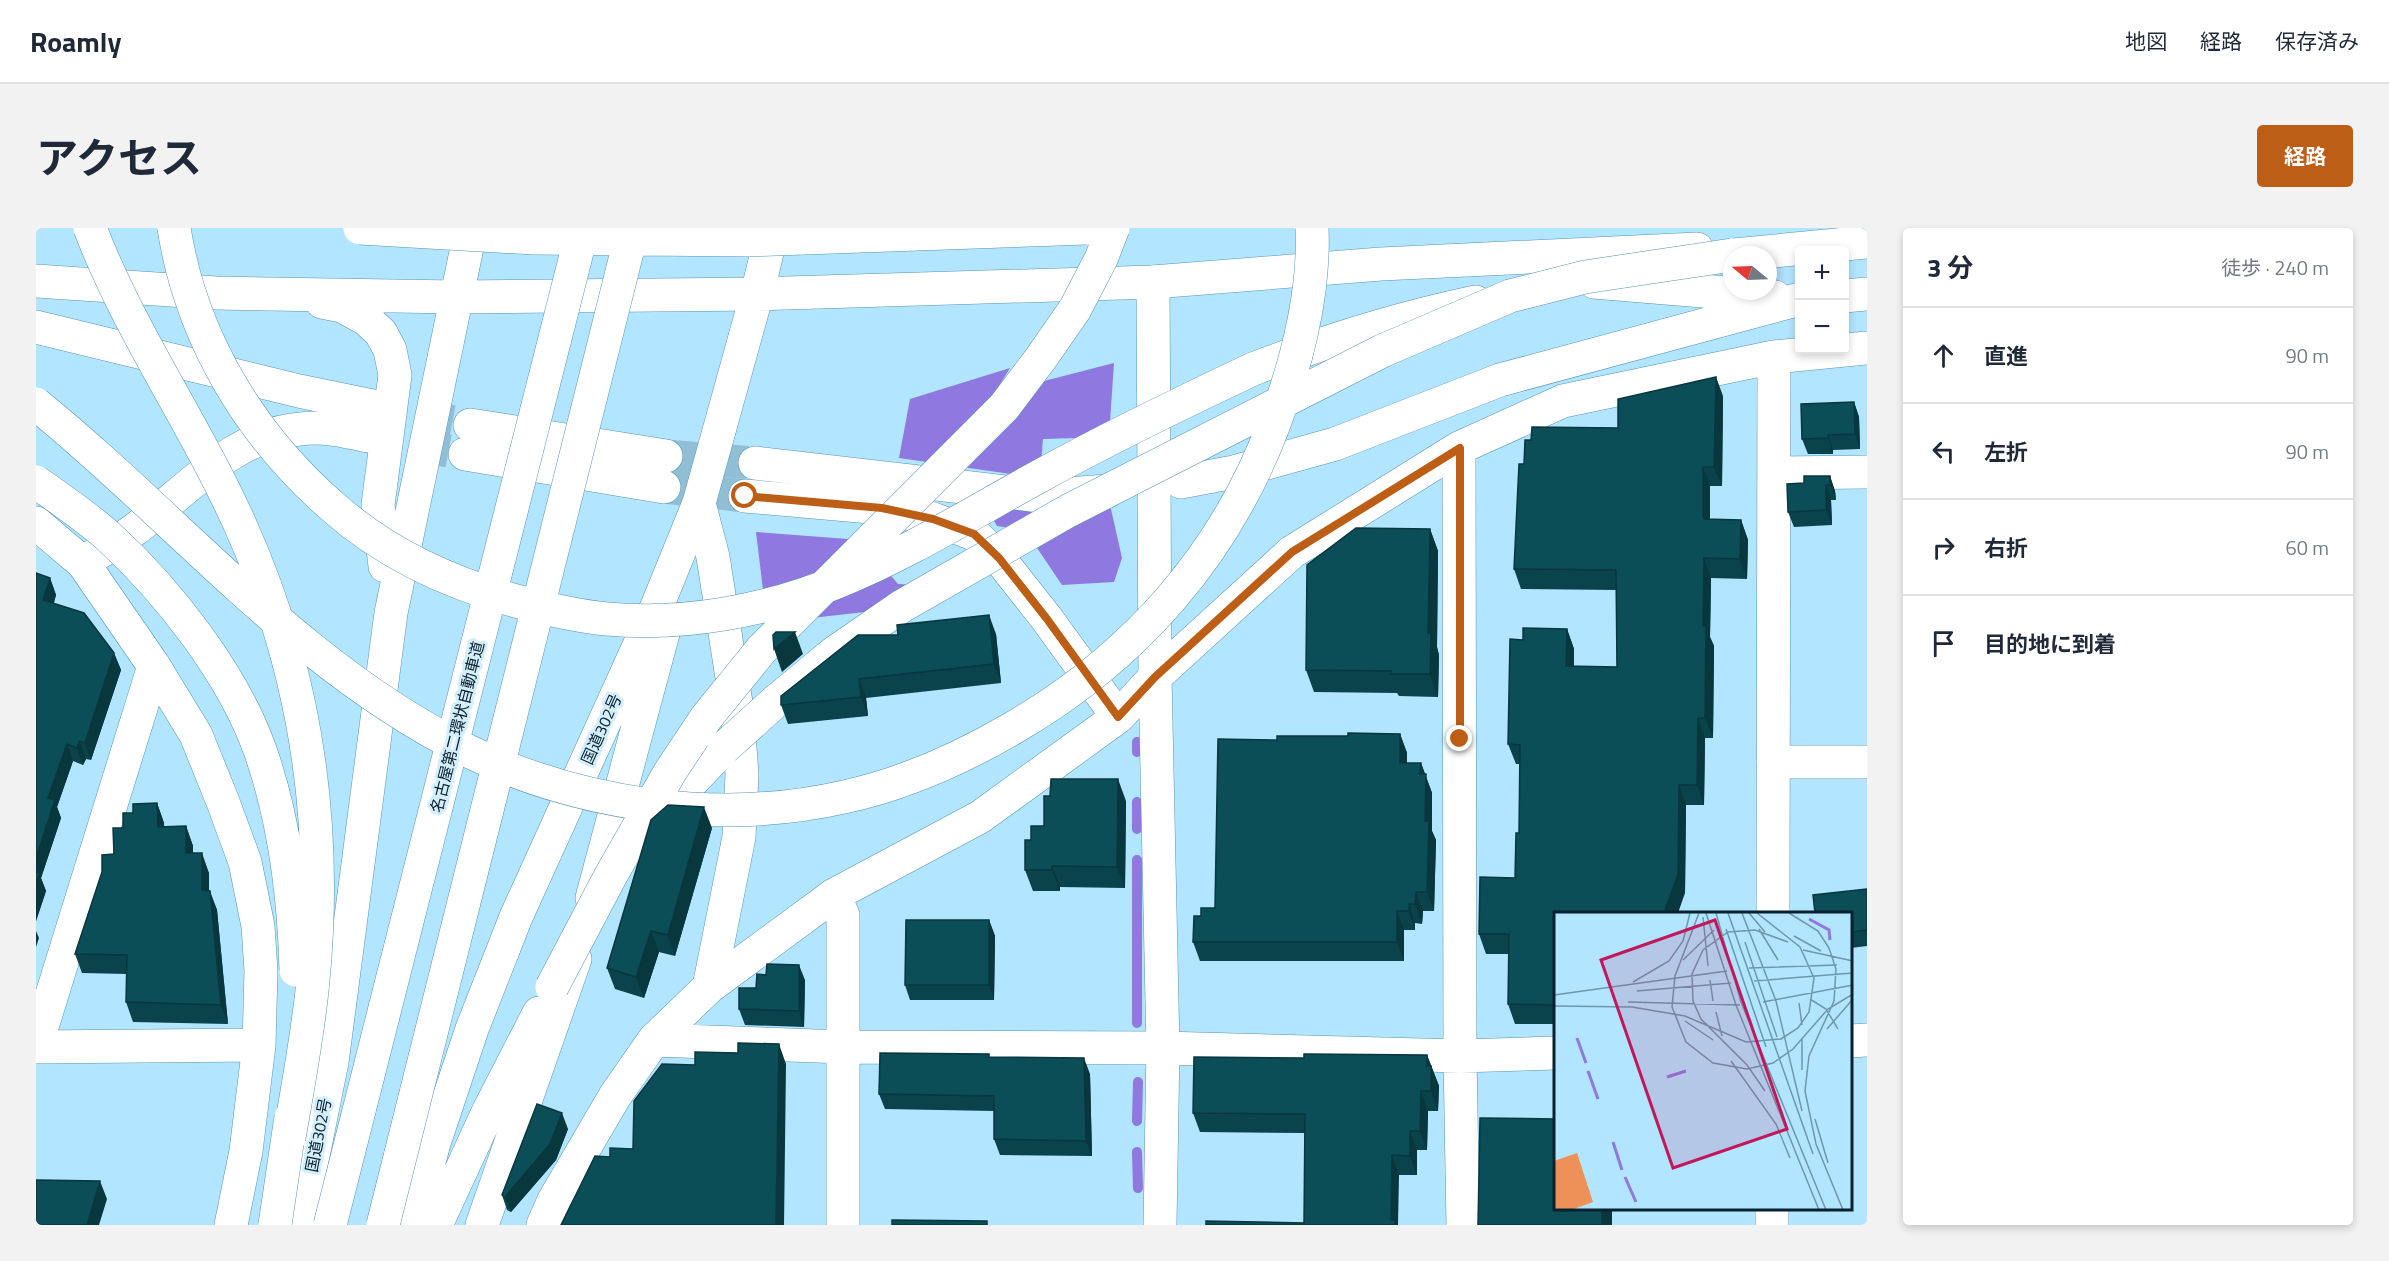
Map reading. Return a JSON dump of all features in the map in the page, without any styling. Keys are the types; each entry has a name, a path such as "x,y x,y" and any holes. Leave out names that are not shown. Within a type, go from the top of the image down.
{"main road":[{"path":"90,228 127,308 241,527 270,597 292,670 307,740 314,805 317,919 313,982 275,1225"},
{"path":"174,228 192,302 212,350 238,398 270,443 307,484 348,520 394,552 444,577 498,596 557,612 608,619 659,621 710,616 773,603 834,583 888,559 1107,439 1253,369 1315,345 1435,310 1510,296 1585,277 1723,256"},
{"path":"360,228 534,238 748,240 1086,228"},
{"name":"国道302号","path":"299,1225 332,1062 340,1010 391,613 471,228"},
{"name":"名古屋第二環状自動車道","path":"330,1225 583,228"},
{"path":"383,1225 633,228"},
{"name":"国道302号","path":"412,1225 434,1143 472,1029 516,917 658,604 699,503 773,228"},
{"path":"436,1225 489,1110 611,876 670,772 706,718 762,650 1004,407 1075,309 1101,259 1113,228"},
{"path":"36,404 74,434 259,604 315,652 416,723 471,752 531,777 597,795 659,807 717,810 778,808 844,798 912,778 981,747 1050,707 1100,669 1146,628 1190,577 1228,521 1262,457 1290,381 1306,309 1312,228"},
{"path":"1777,251 1867,242"},
{"path":"36,281 216,293 456,297 761,279 1153,282 1381,264 1554,254 1867,242"},
{"path":"1381,264 1795,299"},
{"path":"1153,282 1155,677 1163,1048 1160,1225"},
{"path":"284,293 342,306 381,333 390,350 394,375 378,504 391,613"},
{"path":"1849,296 1867,294"},
{"path":"611,876 646,829 724,748 834,653 902,606 1058,516 1198,443 1382,351 1510,296"},
{"path":"1181,482 1234,472 1335,444 1500,380 1795,300"},
{"path":"36,327 299,391 370,421 330,429 298,429 254,442 230,455 185,487 135,530 83,563"},
{"path":"543,1225 554,1200 615,1096 654,1040 709,987 834,895 980,817 1118,717 1155,677 1292,552 1460,448 1563,401 1774,357 1867,348"},
{"path":"1773,912 1774,357"},
{"path":"468,440 665,472"},
{"path":"1460,448 1460,1056 1463,1225"},
{"path":"755,463 1040,496 1131,490"},
{"path":"1774,473 1867,472"},
{"path":"36,482 108,536 160,588 199,639 234,694 260,749 278,812 290,874 295,938 295,1067 289,1138"},
{"path":"745,496 882,508 933,519 974,534 999,558 1118,717"},
{"path":"699,503 713,557 737,708 742,774 739,837 709,987"},
{"path":"482,1225 576,955 699,503"},
{"path":"36,523 83,563 153,666 196,735 245,862 258,926 261,971 259,1045 246,1151 231,1225"},
{"path":"153,666 36,1046 259,1045"},
{"path":"1773,762 1867,762"},
{"path":"834,895 843,915 843,1225"},
{"path":"258,926 340,1010"},
{"path":"654,1040 844,1047 1163,1048 1460,1056 1554,1053"},
{"path":"1852,1041 1867,1040"}],"shaded area":[{"path":"1114,363 1109,437 1043,439 1040,478 899,458 910,399 1010,368 994,394"},
{"path":"987,508 1111,509 1122,558 1114,582 1062,585 1025,530 997,526"},
{"path":"756,532 848,539 867,547 898,584 916,585 918,606 767,623"}],"building":[{"path":"1716,377 1714,467 1703,467 1703,516 1704,519 1741,520 1740,559 1704,558 1705,718 1698,718 1697,785 1679,785 1678,874 1664,912 1554,912 1554,1005 1508,1004 1509,934 1479,934 1480,877 1515,878 1516,833 1519,833 1520,745 1508,744 1510,639 1523,640 1523,628 1567,629 1566,666 1617,667 1616,570 1514,569 1519,464 1524,464 1525,440 1531,440 1532,427 1618,428 1618,399"},
{"path":"1854,402 1855,434 1802,439 1801,404"},
{"path":"1804,476 1830,476 1830,485 1826,485 1826,510 1788,512 1787,484 1804,483"},
{"path":"1356,528 1430,529 1428,633 1431,633 1430,674 1306,670 1307,565"},
{"path":"36,573 50,578 43,600 84,613 114,653 85,743 79,741 77,748 67,744 48,798 55,800 36,858"},
{"path":"989,615 994,664 859,679 861,697 781,705 781,696 858,635 898,635 897,625"},
{"path":"776,632 795,632 774,649 773,635"},
{"path":"1348,733 1400,734 1400,763 1421,763 1420,774 1426,774 1425,821 1429,821 1427,892 1416,892 1415,904 1409,904 1409,911 1397,911 1397,942 1193,942 1194,916 1201,916 1201,908 1215,908 1218,739 1277,740 1277,736 1348,736"},
{"path":"1051,779 1118,779 1117,867 1052,866 1052,870 1025,870 1025,840 1031,840 1031,826 1044,826 1044,796 1050,796"},
{"path":"157,803 158,827 186,826 186,853 202,853 202,890 210,891 221,1005 126,1002 127,955 75,954 102,872 102,855 114,854 113,828 123,828 123,813 133,813 133,804"},
{"path":"668,805 704,807 668,935 651,931 636,977 607,968 651,820"},
{"path":"36,872 40,873 36,884"},
{"path":"1867,889 1867,930 1852,932 1852,912 1815,912 1813,895"},
{"path":"906,920 989,920 989,985 905,985"},
{"path":"767,964 799,965 799,1011 739,1009 739,988 756,988 757,974 766,975"},
{"path":"738,1043 779,1044 776,1225 561,1225 595,1156 610,1157 610,1148 633,1149 634,1101 662,1064 695,1065 695,1052 738,1053"},
{"path":"880,1053 1084,1058 1086,1141 994,1139 994,1096 879,1094"},
{"path":"1304,1054 1427,1055 1427,1066 1431,1066 1431,1091 1421,1091 1420,1131 1410,1131 1410,1156 1392,1155 1391,1220 1395,1220 1395,1225 1206,1225 1206,1221 1304,1223 1305,1114 1193,1113 1194,1057 1304,1058"},
{"path":"537,1104 562,1113 550,1144 505,1197 502,1195"},
{"path":"1480,1118 1554,1119 1554,1210 1602,1210 1602,1225 1478,1225"},
{"path":"36,1180 100,1181 87,1225 36,1225"},
{"path":"892,1220 987,1221 987,1225 892,1225"}],"waterway":[{"path":"1137,742 1137,752"},
{"path":"1137,802 1137,829"},
{"path":"1137,860 1137,1023"},
{"path":"1137,1121 1138,1082"},
{"path":"1137,1152 1138,1188"}],"tunnel":[{"path":"372,406 470,425"},
{"path":"368,436 465,454"},
{"path":"666,456 755,463"},
{"path":"664,487 745,496"}],"route":[{"path":"745,496 882,508 933,519 974,534 999,558 1047,619 1118,717 1155,677 1292,552 1460,448 1460,739"}]}
